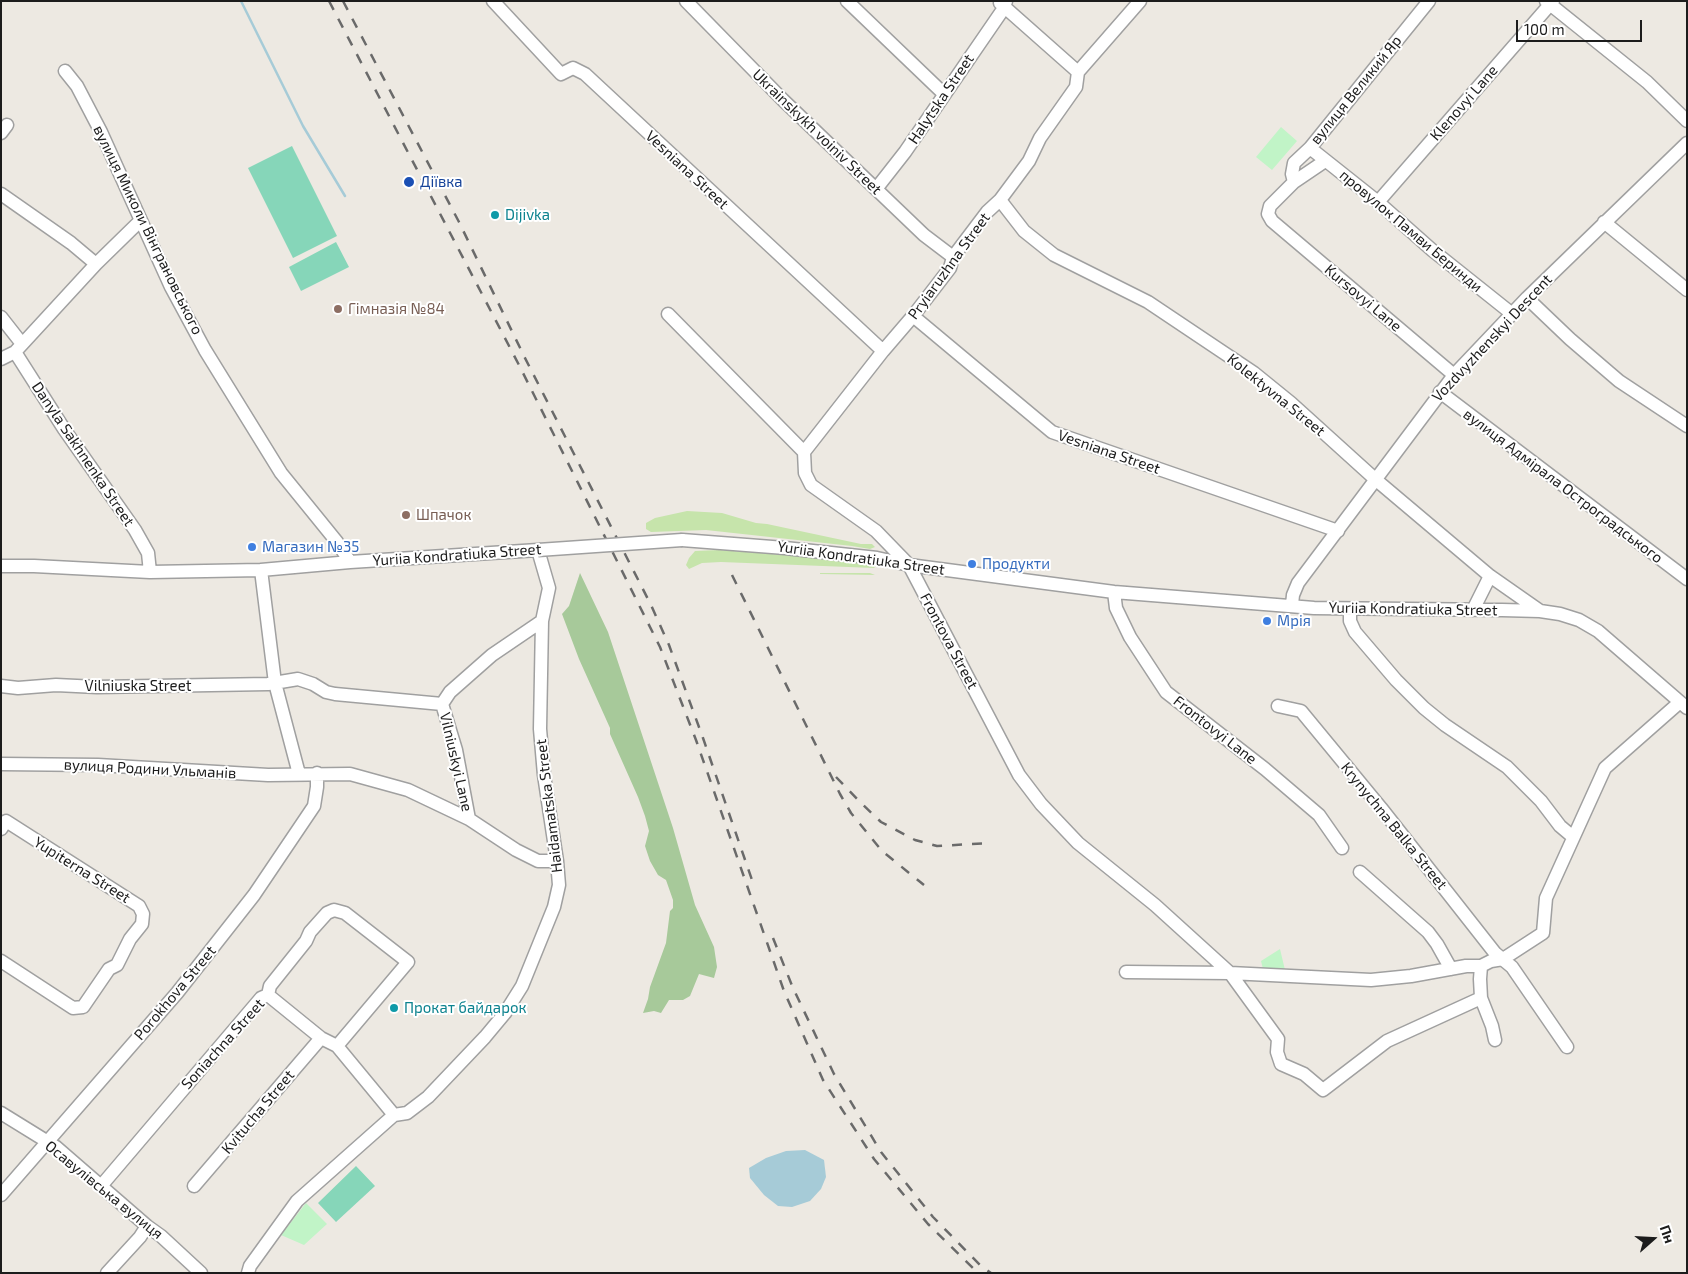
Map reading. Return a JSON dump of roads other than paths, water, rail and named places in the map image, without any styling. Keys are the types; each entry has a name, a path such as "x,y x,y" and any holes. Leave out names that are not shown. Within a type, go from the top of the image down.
{"street":[{"name":"Vesniana Street","path":"493,1 561,74 573,68 585,74 883,351"},
{"name":"Ukrainskykh voiniv Street","path":"686,1 783,100 876,190 924,235 953,257"},
{"path":"847,1 944,94"},
{"path":"1078,72 1140,1"},
{"name":"вулиця Великий Яр","path":"1294,182 1292,174 1294,163 1310,148 1429,1"},
{"path":"1550,2 1647,82 1687,121"},
{"name":"Klenovyi Lane","path":"1378,202 1550,2"},
{"name":"Halytska Street","path":"876,190 905,152 1003,3 1078,72"},
{"name":"вулиця Миколи Вінграновського","path":"65,71 77,86 101,132 140,221 175,294 205,350 281,473 337,542 350,562"},
{"name":"Pryiaruzhna Street","path":"804,452 883,351 913,316 950,268 953,257 1029,161 1040,138 1076,87 1078,72"},
{"name":"Vozdvyzhenskyi Descent","path":"1292,605 1293,595 1298,583 1454,375 1527,298 1687,143"},
{"name":"провулок Памви Беринди","path":"1310,148 1378,202 1432,250 1511,314"},
{"name":"вулиця Великий Яр","path":"1272,222 1268,214 1270,206 1294,182 1325,161"},
{"path":"1,194 71,243 96,264"},
{"name":"Kolektyvna Street","path":"1000,200 1024,231 1054,255 1148,302 1254,373 1490,576 1540,611"},
{"path":"1,359 19,348 96,264 140,221"},
{"name":"Kursovyi Lane","path":"1272,222 1454,375"},
{"path":"1604,222 1687,290"},
{"path":"1527,298 1619,382 1687,426"},
{"path":"668,314 804,452"},
{"name":"Vesniana Street","path":"913,316 1052,432 1338,531"},
{"name":"Danyla Sakhnenka Street","path":"1,317 18,340 19,348 64,429 135,530 148,553 150,572"},
{"name":"вулиця Адмірала Остроградського","path":"1440,392 1687,579"},
{"name":"Frontova Street","path":"804,452 805,472 811,485 876,531 909,565 1020,774 1041,804 1078,843 1155,905 1230,973 1278,1039 1277,1052 1281,1064 1304,1074 1323,1090 1387,1041 1481,998"},
{"name":"Yuriia Kondratiuka Street","path":"1,566 150,572 261,570 350,562 682,540 785,548 877,558 909,565 1114,592 1314,608 1540,611 1560,614 1579,620 1598,631 1683,705"},
{"name":"Haidamatska Street","path":"248,1273 250,1266 297,1202 394,1115 407,1112 428,1097 464,1060 505,1013 522,986 554,907 559,885 544,775 540,729 542,621 548,588 538,550"},
{"path":"261,570 275,682 299,774"},
{"path":"1473,610 1490,576"},
{"name":"Frontovyi Lane","path":"1114,592 1116,608 1130,637 1166,692 1265,769 1320,815 1342,848"},
{"path":"1350,609 1350,621 1355,632 1396,680 1424,708 1445,725 1506,767 1541,801 1560,826 1573,837"},
{"name":"Vilniuskyi Lane","path":"442,704 450,692 492,655 542,621"},
{"name":"Vilniuskyi Lane","path":"275,682 298,679 313,684 326,692 335,694 442,704"},
{"name":"Vilniuska Street","path":"1,686 18,688 56,686 97,687 268,684 275,682"},
{"name":"Vilniuskyi Lane","path":"442,704 456,750 469,819"},
{"path":"1126,972 1230,973 1371,980 1481,966 1491,961 1503,959 1543,933 1546,898 1605,768 1683,705"},
{"name":"Krynychna Balka Street","path":"1278,706 1301,711 1381,808 1495,953 1512,967 1566,1047"},
{"name":"вулиця Родини Ульманів","path":"1,764 98,764 268,774 350,774 408,790 469,819 516,850 538,861 557,861"},
{"name":"Porokhova Street","path":"1,1195 177,993 254,895 314,806 317,773"},
{"name":"Yupiterna Street","path":"1,828 6,821 139,906 143,914 142,924 130,939 117,965 109,968 83,1007 73,1008 1,961"},
{"path":"1360,872 1428,932 1451,969"},
{"name":"Soniachna Street","path":"101,1186 261,998 268,995 270,986 306,941 310,932 327,913 334,910 345,913 408,962 337,1046"},
{"path":"1481,966 1481,998 1492,1026 1495,1040"},
{"path":"268,995 321,1038 337,1046 394,1115"},
{"name":"Kvitucha Street","path":"194,1186 321,1038"},
{"name":"Осавулівська вулиця","path":"1,1113 56,1147 161,1236 201,1273"},
{"path":"107,1273 148,1226"}],"water":[{"path":"805,1150 824,1160 826,1177 821,1189 810,1201 792,1207 778,1206 764,1195 750,1178 749,1168 766,1158 786,1151"}],"waterway":[{"path":"241,1 303,126 345,196"}],"railway":[{"path":"329,1 519,365 660,647 696,740 784,991 823,1080 874,1159 928,1224 978,1273"},
{"path":"343,1 459,222 524,356 651,605 669,645 752,880"},
{"path":"732,575 851,813 882,851 924,885"},
{"path":"836,777 881,822 915,840 937,846 990,843"},
{"path":"773,938 793,988 834,1074 881,1152 933,1217 982,1267 991,1273"}],"place":[{"name":"Діївка","path":"409,182"},
{"name":"Dijivka","path":"495,215"},
{"name":"Гімназія №84","path":"338,309"},
{"name":"Шпачок","path":"406,515"},
{"name":"Магазин №35","path":"252,547"},
{"name":"Продукти","path":"972,564"},
{"name":"Мрія","path":"1267,621"},
{"name":"Прокат байдарок","path":"394,1008"}]}
